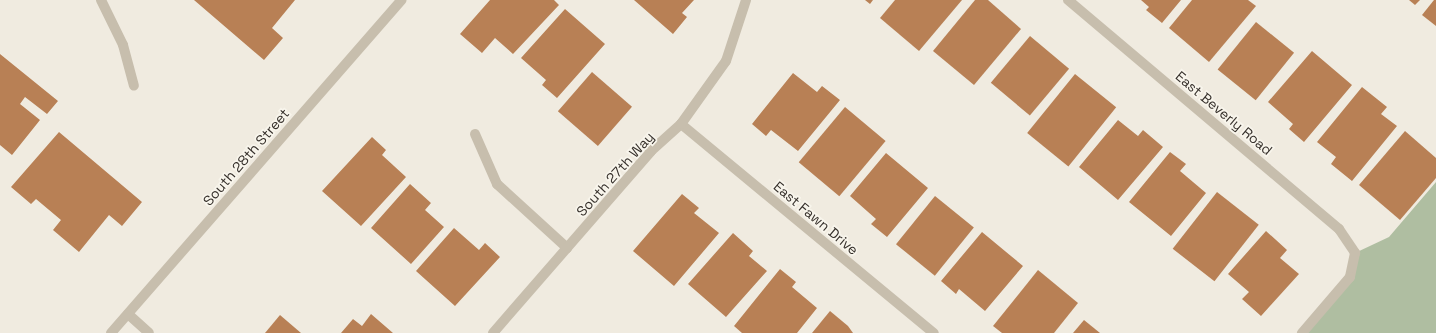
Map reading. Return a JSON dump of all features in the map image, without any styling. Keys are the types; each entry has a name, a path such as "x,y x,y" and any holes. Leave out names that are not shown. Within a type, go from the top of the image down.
{"street":[{"path":"101,0 123,45 134,86"},
{"name":"South 28th Street","path":"111,333 401,0"},
{"name":"South 27th Way","path":"493,333 650,151 681,124 726,61 746,0"},
{"name":"East Beverly Road","path":"1068,0 1339,229 1355,253 1350,277 1302,333"},
{"name":"East Fawn Drive","path":"681,124 934,333"},
{"path":"475,134 497,184 567,248"},
{"path":"128,314 149,333"}],"green space":[{"path":"1436,182 1436,333 1302,333 1350,277 1355,253 1389,237"}],"building":[{"path":"194,0 295,0 272,28 283,38 264,60"},
{"path":"490,0 554,0 559,5 513,54 495,38 482,53 460,34"},
{"path":"634,0 694,0 682,13 687,17 673,34"},
{"path":"865,0 873,0 870,4"},
{"path":"895,0 962,0 919,51 880,18"},
{"path":"975,0 988,0 1021,29 974,85 933,51"},
{"path":"1141,0 1181,0 1162,23 1146,10 1149,7"},
{"path":"1192,0 1248,0 1256,6 1209,62 1169,28"},
{"path":"1409,0 1420,0 1415,5"},
{"path":"1434,0 1436,0 1436,26 1422,15"},
{"path":"565,9 605,44 557,98 542,85 546,80 521,58"},
{"path":"1256,22 1294,53 1256,100 1218,69"},
{"path":"1030,36 1069,69 1030,116 991,83"},
{"path":"1312,51 1352,85 1304,142 1289,129 1293,124 1268,102"},
{"path":"0,54 58,101 47,114 25,97 20,104 40,120 12,155 0,145"},
{"path":"592,72 632,107 598,146 558,111"},
{"path":"793,73 817,92 822,86 840,100 798,151 771,130 766,136 752,124"},
{"path":"1075,74 1116,107 1068,166 1027,133"},
{"path":"1362,87 1387,107 1381,114 1397,126 1352,181 1331,164 1336,157 1317,142"},
{"path":"845,107 886,141 839,196 799,162"},
{"path":"1118,120 1138,136 1143,130 1163,147 1118,200 1079,167"},
{"path":"1405,131 1436,158 1436,178 1400,220 1359,185"},
{"path":"59,132 142,202 122,226 109,215 79,252 53,230 61,220 36,199 31,204 11,187"},
{"path":"372,137 386,150 382,155 406,177 361,226 322,191"},
{"path":"1170,152 1186,164 1180,171 1206,193 1171,236 1129,202"},
{"path":"886,153 928,188 887,237 871,224 876,219 850,196"},
{"path":"410,184 431,203 425,210 444,227 411,264 371,228"},
{"path":"1217,192 1259,225 1214,281 1173,249"},
{"path":"682,194 699,208 694,213 719,233 674,286 633,251"},
{"path":"935,196 974,227 935,276 896,244"},
{"path":"454,228 479,250 485,243 500,257 455,306 416,271"},
{"path":"1266,231 1287,250 1280,258 1299,274 1261,316 1242,299 1249,292 1228,274"},
{"path":"982,232 1023,266 985,311 959,289 956,294 941,281"},
{"path":"733,233 753,251 749,256 767,271 726,317 688,284"},
{"path":"780,269 796,282 792,287 817,308 797,333 742,333 734,326"},
{"path":"1038,270 1078,303 1054,333 1002,333 993,326"},
{"path":"830,311 848,326 853,333 812,333"},
{"path":"371,314 393,333 341,333 353,319 362,326"},
{"path":"280,315 301,333 265,333"},
{"path":"1084,320 1100,333 1073,333"}]}
